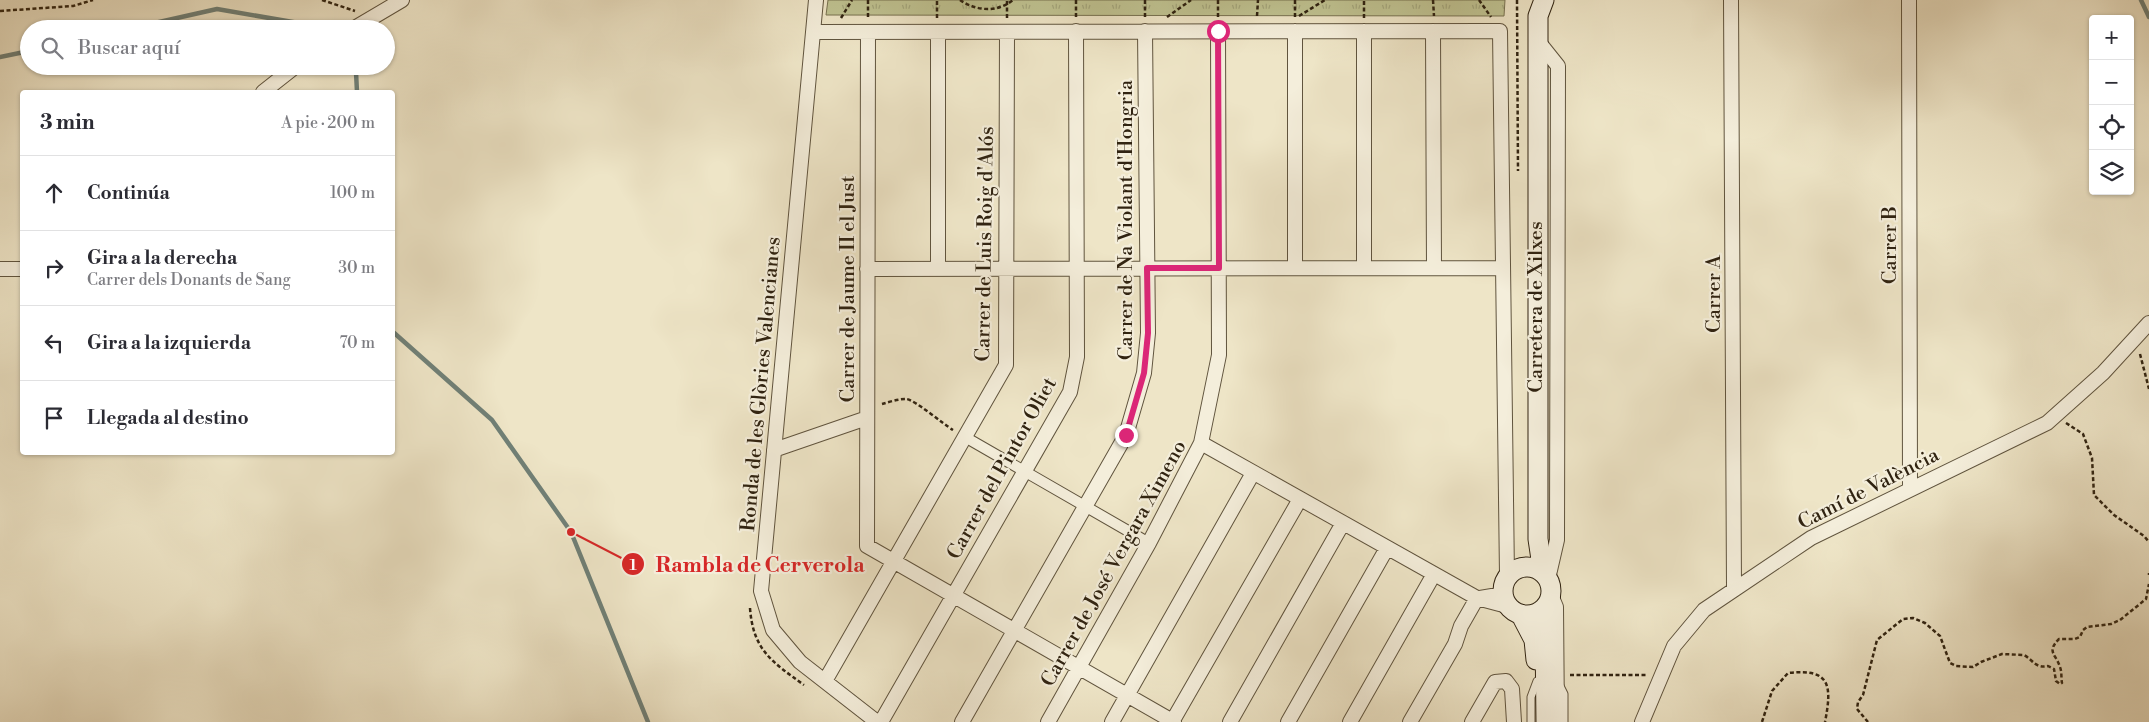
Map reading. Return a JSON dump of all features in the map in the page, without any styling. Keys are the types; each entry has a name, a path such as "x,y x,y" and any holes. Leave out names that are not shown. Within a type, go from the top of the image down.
{"main road":[{"name":"Carretera de Xilxes","path":"1538,5 1538,539 1546,590 1546,722"},
{"name":"Carretera de Xilxes","path":"1537,722 1534,640 1512,591 1538,539"},
{"path":"1537,569 1546,590 1534,614 1512,591 1537,569"}],"street":[{"path":"369,20 402,0"},
{"name":"Ronda de les Glòries Valencianes","path":"816,0 761,591 773,630 800,662 879,722"},
{"name":"Carrer A","path":"1731,0 1734,588"},
{"name":"Carrer B","path":"1909,0 1910,489"},
{"path":"813,32 1218,31 1295,25 1364,31 1434,31 1434,268"},
{"path":"1295,25 1295,268"},
{"name":"Carrer del Pintor Oliet","path":"879,722 1070,392 1077,356 1076,31"},
{"name":"Carrer de Na Violant d'Hongria","path":"962,722 1126,435 1144,373 1148,333 1145,31"},
{"name":"Carrer de José Vergara Ximeno","path":"1048,722 1150,543 1201,443 1219,355 1218,31"},
{"path":"1364,31 1364,268"},
{"name":"Carretera de Xilxes","path":"1434,31 1500,31 1502,268 1512,591"},
{"name":"Carrer de Jaume II el Just","path":"868,32 868,546 894,561"},
{"path":"938,32 938,269"},
{"name":"Carrer de Luis Roig d'Alós","path":"825,681 1006,365 1007,32"},
{"name":"Carretera de Xilxes","path":"1538,41 1558,66 1557,540 1546,590 1556,607 1557,722"},
{"path":"266,90 285,75"},
{"path":"867,269 1502,268"},
{"path":"0,269 20,269"},
{"name":"Camí de València","path":"1642,722 1674,646 1704,610 1734,588 1811,538 2047,423 2103,373 2149,323"},
{"path":"774,450 867,412"},
{"path":"966,434 1025,471 1150,543"},
{"path":"1201,443 1477,598 1512,591"},
{"path":"1112,722 1253,472"},
{"path":"894,561 1173,722 1300,499"},
{"path":"1230,722 1343,523"},
{"path":"1288,722 1387,548"},
{"path":"1350,722 1434,574"},
{"path":"1410,722 1455,644 1461,626 1477,598"},
{"path":"1472,722 1495,682 1506,682 1512,689 1514,722"}],"lane":[{"path":"1557,676 1564,694 1564,722"},
{"path":"1531,722 1531,697 1537,681"}],"path":[{"path":"0,11 73,6 93,0"},
{"path":"322,0 376,16"},
{"path":"960,0 971,8 991,10 1007,5 1013,0"},
{"path":"1257,16 1258,0"},
{"path":"1295,25 1325,0"},
{"path":"2135,338 2149,389"},
{"path":"867,412 907,399 916,402 928,414 952,430 966,434"},
{"path":"2055,416 2083,434 2092,458 2094,495 2114,515 2144,536 2149,542"},
{"path":"1868,722 1857,709 1858,702 1863,695 1877,640 1903,620 1913,618 1926,623 1940,636 1950,663 1956,666 1973,667 2002,654 2024,655 2036,666 2048,666 2054,669 2056,681 2060,684 2062,683 2062,673 2052,652 2053,644 2058,638 2075,639 2080,637 2082,630 2087,626 2111,624 2120,620 2146,599 2149,584"},
{"path":"1762,722 1772,691 1788,673 1797,672 1813,672 1822,678 1828,686 1829,701 1825,722"},
{"path":"1557,676 1661,676"}],"green space":[{"path":"828,0 1505,0 1504,16 826,15"}],"waterway":[{"path":"2141,0 2149,17"},
{"path":"168,20 217,9 281,20"},
{"path":"0,57 20,53"},
{"path":"356,75 357,90"},
{"path":"395,334 492,420 571,532 648,722"}],"place":[{"name":"Rambla de Cerverola","path":"571,532"}],"route":[{"path":"1126,435 1144,373 1148,333 1147,268 1219,268 1218,31"}]}
